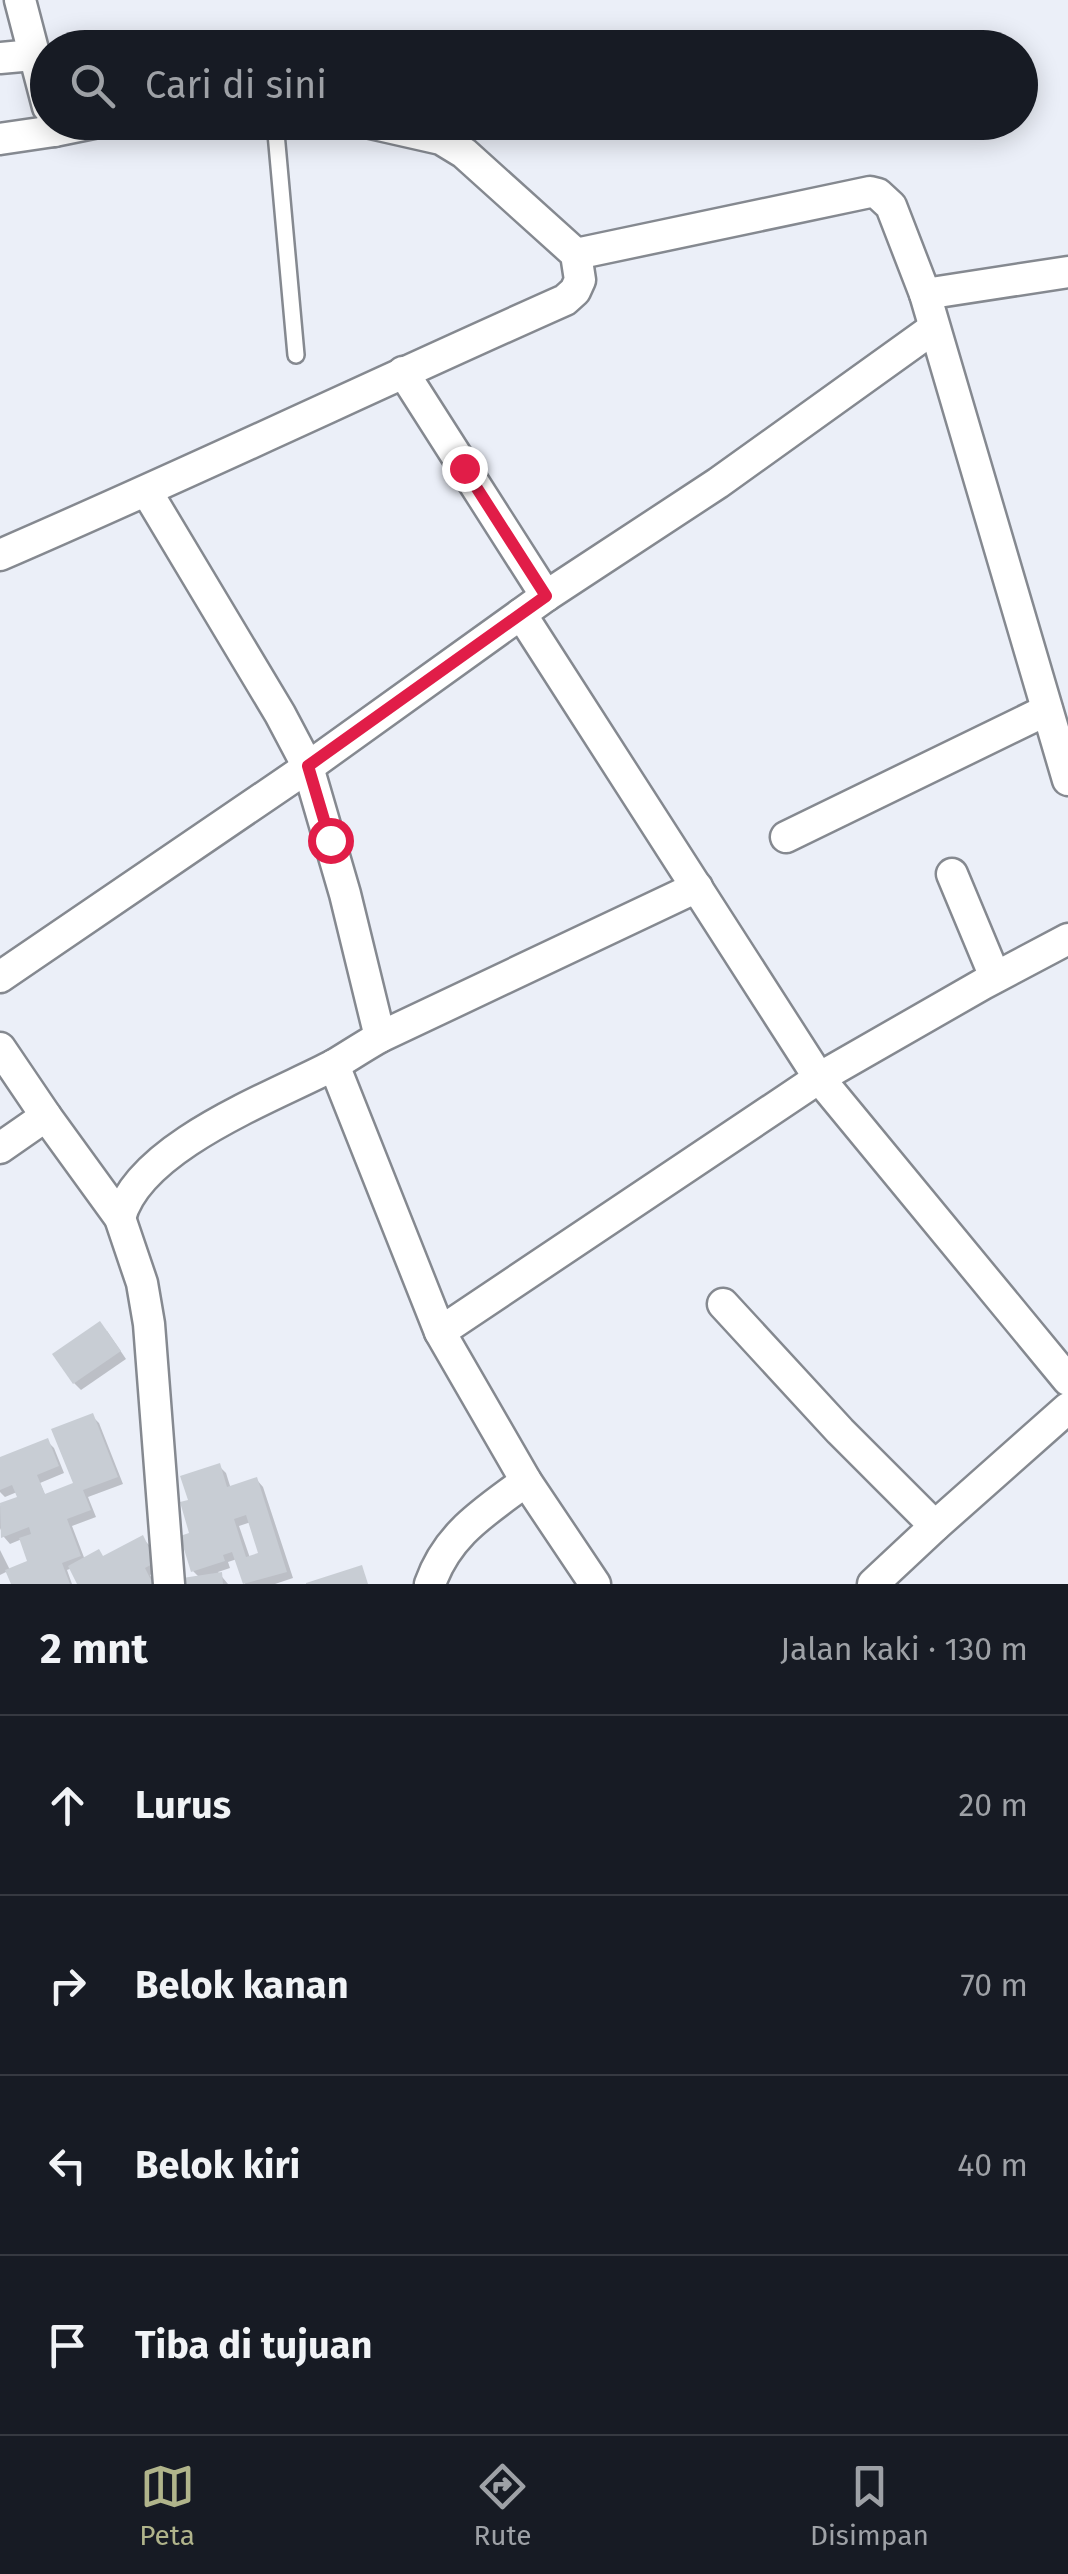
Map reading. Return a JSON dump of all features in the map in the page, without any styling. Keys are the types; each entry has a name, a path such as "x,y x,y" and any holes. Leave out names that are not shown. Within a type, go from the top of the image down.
{"street":[{"path":"20,0 30,42"},
{"path":"0,58 30,54"},
{"path":"0,139 30,128"},
{"path":"0,555 147,492 565,300 575,291 580,280 576,254 443,140"},
{"path":"576,254 870,192 891,206 925,294 1068,780"},
{"path":"925,294 1068,272"},
{"path":"0,977 308,766 546,596 718,483 934,328"},
{"path":"403,372 546,596"},
{"path":"147,492 308,766 346,894 380,1037"},
{"path":"521,614 819,1078 1068,1380"},
{"path":"786,837 1047,710"},
{"path":"952,874 995,977"},
{"path":"120,1218 123,1206 148,1174 186,1141 380,1037 697,887"},
{"path":"440,1332 819,1078 1068,939"},
{"path":"0,1048 120,1218 142,1283 149,1324 169,1584"},
{"path":"334,1065 440,1332 526,1481 594,1584"},
{"path":"0,1148 46,1116"},
{"path":"723,1304 935,1526"},
{"path":"874,1584 1068,1408"},
{"path":"430,1584 438,1562 454,1540 526,1481"}],"lane":[{"path":"276,140 296,355"}],"building":[{"path":"100,1321 121,1351 73,1384 52,1354"},
{"path":"93,1413 118,1477 83,1490 91,1510 67,1519 81,1556 62,1563 70,1584 11,1584 5,1570 27,1561 19,1538 31,1534 29,1527 1,1538 0,1503 17,1497 12,1485 0,1490 0,1457 48,1438 59,1466 37,1475 45,1494 73,1483 51,1429"},
{"path":"220,1463 227,1487 257,1477 287,1572 243,1584 232,1552 223,1555 225,1561 191,1572 180,1536 189,1533 180,1502 188,1500 180,1476","holes":["246,1515 258,1553 246,1557 234,1519"]},
{"path":"143,1535 156,1562 145,1568 153,1584 77,1584 68,1566 99,1549 103,1556"},
{"path":"362,1565 368,1584 306,1584 306,1583"},
{"path":"222,1572 223,1584 177,1584 176,1579"}],"route":[{"path":"330,840 308,766 546,596 464,468"}]}
